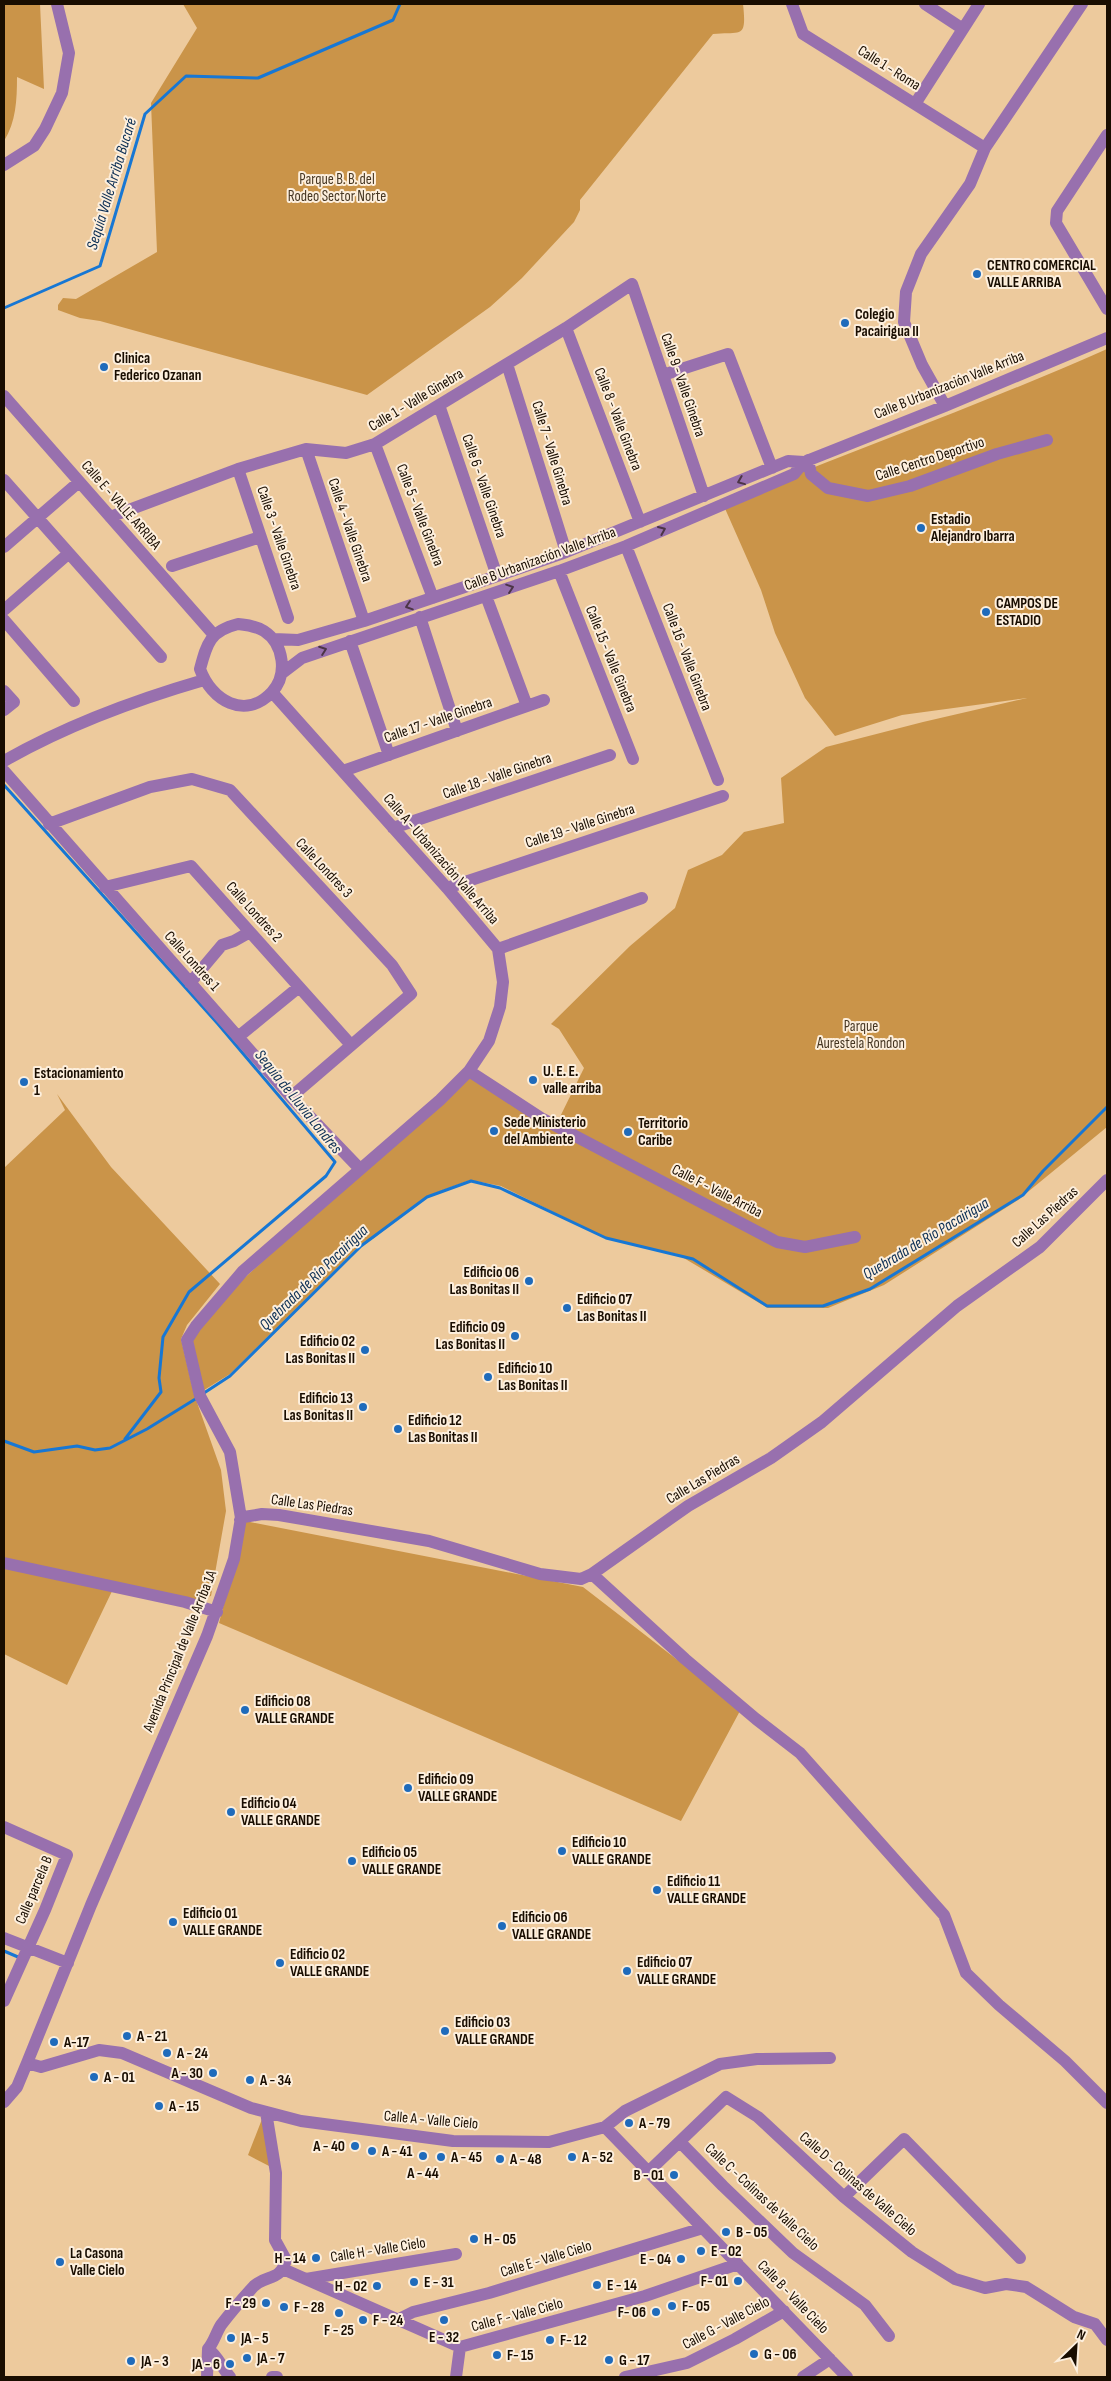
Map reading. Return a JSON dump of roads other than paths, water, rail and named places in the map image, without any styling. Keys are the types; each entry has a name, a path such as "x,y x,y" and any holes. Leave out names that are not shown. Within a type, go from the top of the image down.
{"street":[{"path":"4,165 34,146 45,130 62,93 68,53 57,4"},
{"name":"Calle 1 - Roma","path":"792,4 803,34 985,148"},
{"path":"925,4 963,29"},
{"path":"914,104 979,4"},
{"path":"945,406 922,365 904,322 906,292 921,254 970,184 985,148 1082,4"},
{"path":"1107,136 1057,211 1056,223 1107,305"},
{"name":"Calle 1 - Valle Ginebra","path":"110,517 238,469 306,449 346,453 375,444 566,328 632,284"},
{"name":"Calle 9 - Valle Ginebra","path":"632,284 704,496"},
{"name":"Calle 8 - Valle Ginebra","path":"566,328 640,522"},
{"name":"Calle B Urbanización Valle Arriba","path":"274,639 298,640 364,621 566,552 788,461 806,461 945,406 1107,338"},
{"path":"663,375 728,354 772,468"},
{"name":"Calle 7 - Valle Ginebra","path":"507,364 566,552"},
{"name":"Calle E - VALLE ARRIBA","path":"4,396 214,636"},
{"name":"Calle 6 - Valle Ginebra","path":"439,405 497,576"},
{"name":"Calle Centro Deportivo","path":"806,461 811,474 828,488 868,496 910,486 997,454 1047,440"},
{"name":"Calle 5 - Valle Ginebra","path":"375,444 433,598"},
{"name":"Calle 4 - Valle Ginebra","path":"306,449 364,621"},
{"name":"Calle B Urbanización Valle Arriba","path":"281,674 302,658 559,571 626,546 794,474 806,461"},
{"name":"Calle 3 - Valle Ginebra","path":"238,469 288,618"},
{"path":"4,481 161,657"},
{"path":"4,547 80,482"},
{"path":"172,566 260,537"},
{"name":"Calle 16 - Valle Ginebra","path":"626,546 718,780"},
{"path":"4,610 68,554"},
{"name":"Calle 15 - Valle Ginebra","path":"559,571 633,759"},
{"path":"486,596 527,706"},
{"path":"420,617 458,731"},
{"path":"4,620 74,701"},
{"path":"238,624 259,628 274,639 281,658 281,674 272,692 261,701 248,705 233,704 220,699 211,691 200,669 207,644 214,636 226,627 238,624"},
{"path":"350,641 389,755"},
{"path":"4,761 70,727 139,700 204,680"},
{"path":"4,691 14,702 4,710"},
{"name":"Calle A - Urbanización Valle Arriba","path":"272,692 447,888 498,949"},
{"name":"Calle 17 - Valle Ginebra","path":"342,771 544,700"},
{"name":"Calle 18 - Valle Ginebra","path":"394,828 610,755"},
{"name":"Calle Londres 1","path":"4,771 238,1037 360,1169"},
{"name":"Calle Londres 3","path":"49,824 150,787 192,779 230,790 392,965 411,994 292,1097"},
{"name":"Calle 19 - Valle Ginebra","path":"447,888 723,796"},
{"name":"Calle Londres 2","path":"105,887 191,866 351,1045"},
{"path":"469,1071 489,1041 500,1007 503,982 498,949 642,898"},
{"path":"190,983 222,945 234,942 250,932"},
{"path":"238,1037 298,986"},
{"name":"Avenida Principal de Valle Arriba 1A","path":"4,2102 17,2087 217,1612 234,1559 240,1520 230,1452 200,1396 187,1340 196,1326 243,1271 440,1100 469,1071"},
{"name":"Calle F - Valle Arriba","path":"469,1071 541,1118 777,1242 805,1247 855,1237"},
{"name":"Calle Las Piedras","path":"240,1520 244,1517 262,1514 279,1515 429,1542 540,1574 581,1579 592,1574 688,1506 770,1458 822,1422 957,1306 1040,1247 1107,1180"},
{"path":"4,1563 185,1602 217,1612"},
{"path":"592,1574 685,1659 756,1719 800,1753 944,1915 966,1973 999,2005 1065,2061 1107,2103"},
{"name":"Calle parcela B","path":"4,1827 66,1855 4,2001"},
{"path":"4,1938 68,1963"},
{"name":"Calle A - Valle Cielo","path":"27,2063 41,2067 99,2050 122,2053 251,2108 301,2121 453,2141 549,2142 604,2127 625,2111 720,2064 757,2058 830,2058"},
{"name":"Calle D - Colinas de Valle Cielo","path":"680,2142 726,2097 758,2117 844,2197 912,2252 955,2279 985,2288 1006,2284 1026,2287 1074,2316 1095,2324 1107,2340"},
{"path":"207,2377 208,2349 215,2340 220,2327 256,2284 277,2275 285,2264 275,2240 276,2173 266,2112"},
{"name":"Calle B - Valle Cielo","path":"604,2127 847,2377"},
{"path":"844,2197 904,2139 1020,2258"},
{"path":"648,2172 680,2142"},
{"name":"Calle C - Colinas de Valle Cielo","path":"680,2142 793,2253 865,2305 889,2336"},
{"name":"Calle E - Valle Cielo","path":"399,2319 413,2312 489,2293 703,2228"},
{"name":"Calle H - Valle Cielo","path":"306,2278 456,2254"},
{"name":"Calle F - Valle Cielo","path":"285,2264 306,2278 460,2347 645,2296 738,2264"},
{"name":"Calle G - Valle Cielo","path":"625,2377 687,2363 735,2340 784,2311"},
{"path":"456,2377 460,2347"},
{"path":"208,2349 215,2354 220,2366 230,2377"},
{"path":"804,2377 830,2359"},
{"path":"272,2377 277,2377"}],"waterway":[{"name":"Sequía Valle Arriba Bucaré","path":"4,308 100,266 145,114 186,76 258,78 393,20 400,4"},
{"name":"Sequía de Lluvia Londres","path":"4,785 218,1024 335,1162 326,1176 189,1292 163,1337 159,1378 161,1392 125,1439"},
{"name":"Quebrada de Río Pacairigua","path":"204,1393 230,1376 361,1246 427,1197 471,1181 500,1188 606,1238 693,1259 767,1306 823,1306 870,1289 1023,1195 1043,1171 1107,1107"},
{"name":"Quebrada de Río Pacairigua","path":"4,1441 34,1452 77,1446 95,1450 110,1448 147,1429 197,1398"},
{"path":"4,1951 18,1957 20,1956"}],"place":[{"name":"CENTRO COMERCIAL VALLE ARRIBA","path":"977,274"},
{"name":"Colegio Pacairigua II","path":"845,323"},
{"name":"Clinica Federico Ozanan","path":"104,367"},
{"name":"Estadio Alejandro Ibarra","path":"921,528"},
{"name":"CAMPOS DE ESTADIO","path":"986,612"},
{"name":"U. E. E. valle arriba","path":"533,1080"},
{"name":"Estacionamiento 1","path":"24,1082"},
{"name":"Sede Ministerio del Ambiente","path":"494,1131"},
{"name":"Territorio Caribe","path":"628,1132"},
{"name":"Edificio 06 Las Bonitas II","path":"529,1281"},
{"name":"Edificio 07 Las Bonitas II","path":"567,1308"},
{"name":"Edificio 09 Las Bonitas II","path":"515,1336"},
{"name":"Edificio 02 Las Bonitas II","path":"365,1350"},
{"name":"Edificio 10 Las Bonitas II","path":"488,1377"},
{"name":"Edificio 13 Las Bonitas II","path":"363,1407"},
{"name":"Edificio 12 Las Bonitas II","path":"398,1429"},
{"name":"Edificio 08 VALLE GRANDE","path":"245,1710"},
{"name":"Edificio 09 VALLE GRANDE","path":"408,1788"},
{"name":"Edificio 04 VALLE GRANDE","path":"231,1812"},
{"name":"Edificio 10 VALLE GRANDE","path":"562,1851"},
{"name":"Edificio 05 VALLE GRANDE","path":"352,1861"},
{"name":"Edificio 11 VALLE GRANDE","path":"657,1890"},
{"name":"Edificio 01 VALLE GRANDE","path":"173,1922"},
{"name":"Edificio 06 VALLE GRANDE","path":"502,1926"},
{"name":"Edificio 02 VALLE GRANDE","path":"280,1963"},
{"name":"Edificio 07 VALLE GRANDE","path":"627,1971"},
{"name":"Edificio 03 VALLE GRANDE","path":"445,2031"},
{"name":"A - 21","path":"127,2036"},
{"name":"A-17","path":"54,2042"},
{"name":"A - 24","path":"167,2053"},
{"name":"A - 30","path":"213,2073"},
{"name":"A - 01","path":"94,2077"},
{"name":"A - 34","path":"250,2080"},
{"name":"A - 15","path":"159,2106"},
{"name":"A - 79","path":"629,2123"},
{"name":"A - 40","path":"355,2146"},
{"name":"A - 41","path":"372,2151"},
{"name":"A - 44","path":"423,2156"},
{"name":"A - 45","path":"441,2157"},
{"name":"A - 52","path":"572,2157"},
{"name":"A - 48","path":"500,2159"},
{"name":"B - 01","path":"674,2175"},
{"name":"B - 05","path":"726,2232"},
{"name":"H - 05","path":"474,2239"},
{"name":"E - 02","path":"701,2251"},
{"name":"H - 14","path":"316,2258"},
{"name":"E - 04","path":"681,2259"},
{"name":"La Casona Valle Cielo","path":"60,2262"},
{"name":"F- 01","path":"738,2281"},
{"name":"E - 31","path":"414,2282"},
{"name":"E - 14","path":"597,2285"},
{"name":"H - 02","path":"377,2286"},
{"name":"F - 29","path":"266,2303"},
{"name":"F- 05","path":"672,2306"},
{"name":"F - 28","path":"284,2307"},
{"name":"F- 06","path":"656,2312"},
{"name":"F - 25","path":"339,2313"},
{"name":"F - 24","path":"363,2320"},
{"name":"E - 32","path":"444,2320"},
{"name":"JA - 5","path":"231,2338"},
{"name":"F- 12","path":"550,2340"},
{"name":"G - 06","path":"754,2354"},
{"name":"F- 15","path":"497,2355"},
{"name":"JA - 7","path":"247,2358"},
{"name":"G - 17","path":"609,2360"},
{"name":"JA - 3","path":"131,2361"},
{"name":"JA - 6","path":"230,2364"}],"park label":[{"name":"Parque B. B. del Rodeo Sector Norte","path":"337,188"},
{"name":"Parque Aurestela Rondon","path":"861,1034"}]}
